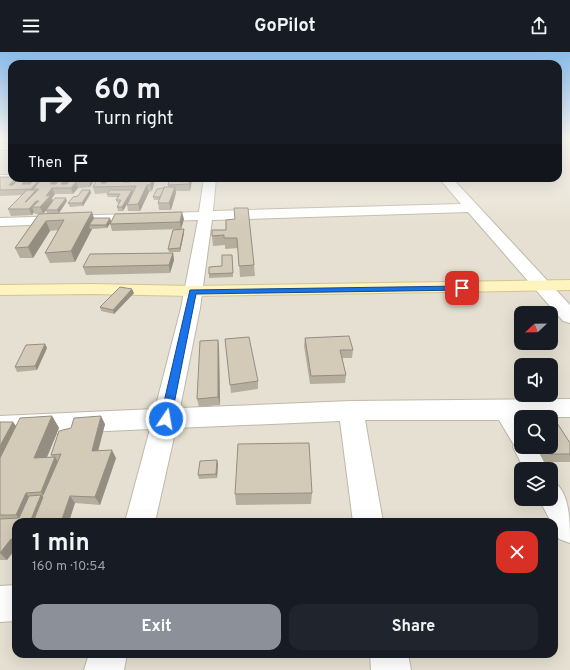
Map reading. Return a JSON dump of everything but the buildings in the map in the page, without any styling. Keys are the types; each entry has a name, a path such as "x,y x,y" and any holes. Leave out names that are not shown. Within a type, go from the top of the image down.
{"street":[{"path":"141,518 166,419 193,291 206,217 210,182"},
{"path":"448,182 541,287 570,317"},
{"path":"0,222 471,208"},
{"path":"0,290 92,289 193,291 541,287 570,285"},
{"path":"0,426 351,411 570,408"},
{"path":"507,410 514,424"},
{"path":"351,411 367,518"},
{"path":"558,506 570,528"},
{"path":"0,604 12,604"},
{"path":"104,670 107,658"},
{"path":"390,658 391,670"}],"shaded area":[{"path":"0,168 8,168 8,182 562,182 562,168 570,168 570,670 0,670"}],"route":[{"path":"166,419 193,291 462,288"}]}
